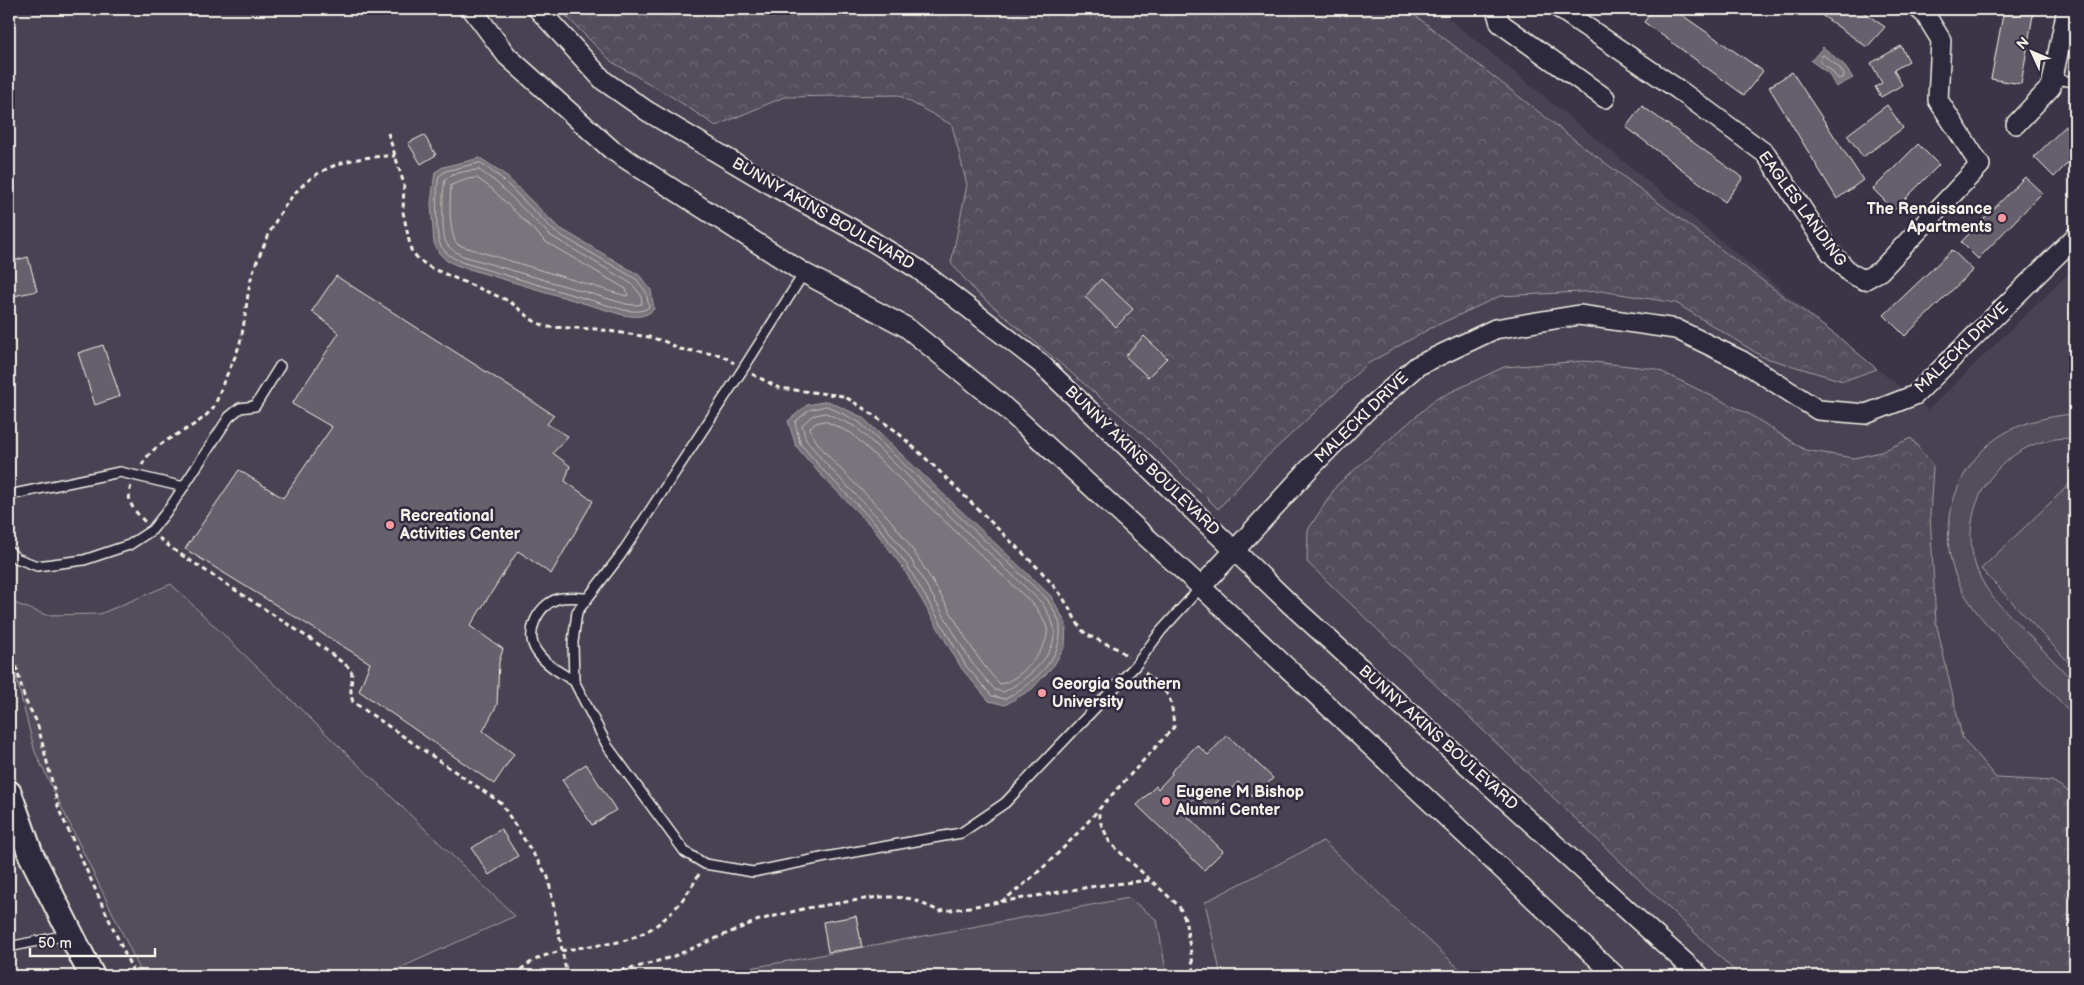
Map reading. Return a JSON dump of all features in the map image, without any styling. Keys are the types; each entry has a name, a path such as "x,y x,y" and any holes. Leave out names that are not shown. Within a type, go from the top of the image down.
{"street":[{"path":"472,9 507,56 612,150 804,273 906,327 1001,404 1201,587 1616,976"},
{"name":"BUNNY AKINS BOULEVARD","path":"538,9 604,81 656,116 777,188 852,228 918,269 1040,363 1290,604 1700,976"},
{"path":"1496,9 1500,23 1605,98"},
{"name":"EAGLES LANDING","path":"1560,9 1679,90 1766,154 1831,253 1850,273 1864,280 1880,271 1980,164 1938,100 1941,40 1925,14 1919,9"},
{"path":"2016,124 2051,87 2067,9"},
{"name":"MALECKI DRIVE","path":"1201,587 1366,411 1417,366 1495,329 1579,315 1676,329 1742,361 1818,410 1866,414 1915,395 2075,237"},
{"path":"9,793 30,854 92,976"}],"lane":[{"path":"2052,79 2075,82"},
{"path":"804,273 744,369 620,556 578,612 573,642 574,681 608,747 685,852 705,864 736,871 752,872 961,833 1005,803 1136,665 1161,631 1201,587"},
{"path":"9,551 16,558 36,566 84,560 129,545 152,530 184,487 229,417 240,408 255,406 280,366"},
{"path":"9,495 120,472 184,487"},
{"path":"574,681 552,667 537,652 531,639 534,621 545,604 559,598 588,598"},
{"path":"9,947 71,934"}],"path":[{"path":"388,133 404,184 403,212 411,250 419,260 431,268 510,301 534,321 547,327 596,328 649,337 666,342 679,349 721,355 780,388 844,396 896,431 1041,571 1062,596 1087,635 1118,649 1168,693 1171,699 1174,727 1099,808 1074,838 1032,879 999,904"},
{"path":"395,156 378,156 340,163 309,178 290,198 277,218 255,267 250,281 238,349 212,409 194,424 154,448 146,457 130,489 129,498 132,507 171,548 318,644 351,669 350,688 353,702 501,803 548,877 567,976"},
{"path":"9,640 24,700 38,722 59,810 135,976"},
{"path":"1099,808 1099,819 1110,843 1179,906 1185,919 1195,976"},
{"path":"514,976 544,955 562,950 616,943 650,930 667,917 687,896 705,864"},
{"path":"585,976 634,968 672,957 759,920 807,908 878,897 912,899 939,910 999,904 1096,886 1151,880"}],"shaded area":[{"name":"Georgia Southern University","path":"9,9 1437,9 1928,410 2075,267 2075,976 9,976"}],"green space":[{"path":"559,9 1407,9 1576,141 1842,340 1877,369 1843,381 1763,357 1676,303 1601,291 1500,296 1431,328 1367,364 1260,463 1218,509 1143,434 975,291 951,263 967,185 952,125 898,95 784,97 716,126 674,98 612,62"},
{"path":"1584,361 1656,369 1749,414 1805,450 1854,458 1881,452 1911,438 1933,466 1930,515 1936,622 1962,737 1996,778 2052,781 2075,795 2075,976 1740,976 1307,562 1308,530 1337,485 1436,399 1504,367"},
{"path":"2071,414 2075,415 2075,439 2054,439 2033,445 2005,462 1987,482 1974,511 1971,541 1973,557 1985,586 2001,607 2075,683 2075,717 1975,609 1956,577 1950,559 1948,539 1951,511 1957,490 1974,460 1985,448 1997,438 2023,424"},
{"path":"2075,479 2075,669 1981,569"},
{"path":"171,584 515,916 382,976 143,976 35,752 9,649 9,601 46,615 100,614"},
{"path":"1323,841 1467,976 1221,976 1205,902"},
{"path":"1129,898 1157,920 1167,976 707,976"}],"water":[{"path":"1823,47 1843,64 1853,78 1836,87 1828,73 1811,61"},
{"path":"480,158 503,173 558,227 639,275 651,290 654,309 640,316 623,315 447,261 439,253 434,243 431,203 435,172 443,167"},
{"path":"828,401 862,417 1051,596 1066,624 1065,646 1054,665 1032,689 1005,705 989,701 962,669 903,568 873,528 818,472 796,446 788,421 807,405"}],"building":[{"path":"1654,9 1673,9 1763,71 1744,95 1644,22"},
{"path":"1813,9 1859,9 1885,27 1867,47"},
{"path":"2004,9 2034,9 2021,84 1991,79"},
{"path":"1901,46 1909,61 1894,70 1902,85 1881,97 1875,87 1882,83 1871,63"},
{"path":"1792,72 1863,180 1837,199 1769,87"},
{"path":"1887,105 1903,128 1863,157 1847,135"},
{"path":"1642,106 1743,178 1725,202 1626,127"},
{"path":"2075,117 2075,156 2054,177 2034,157"},
{"path":"424,135 436,155 421,164 408,143"},
{"path":"1918,144 1939,165 1894,210 1873,189"},
{"name":"The Renaissance Apartments","path":"2025,177 2042,193 1978,259 1961,242"},
{"path":"1952,250 1973,270 1905,336 1884,315"},
{"path":"28,257 37,291 9,297 9,262"},
{"name":"Recreational Activities Center","path":"336,276 554,415 547,424 568,436 553,453 570,466 565,481 593,501 551,574 518,551 470,626 503,649 499,662 497,705 483,731 514,754 494,784 359,691 370,663 185,549 239,470 283,498 332,427 292,404 339,333 312,311"},
{"path":"1101,279 1133,309 1116,327 1085,297"},
{"path":"1144,336 1167,358 1148,377 1125,356"},
{"path":"103,345 120,396 95,405 78,353"},
{"name":"Eugene M Bishop Alumni Center","path":"1227,735 1273,778 1254,798 1238,782 1211,809 1197,796 1181,810 1223,851 1204,870 1137,805 1156,786 1158,789 1172,774 1171,772 1197,745 1208,755"},
{"path":"586,764 616,810 592,825 562,780"},
{"path":"501,829 518,856 489,875 472,848"},
{"path":"856,916 862,947 828,952 823,922"}],"place":[{"name":"The Renaissance Apartments","path":"2002,218"},
{"name":"Recreational Activities Center","path":"390,525"},
{"name":"Georgia Southern University","path":"1042,693"},
{"name":"Eugene M Bishop Alumni Center","path":"1166,801"}]}
